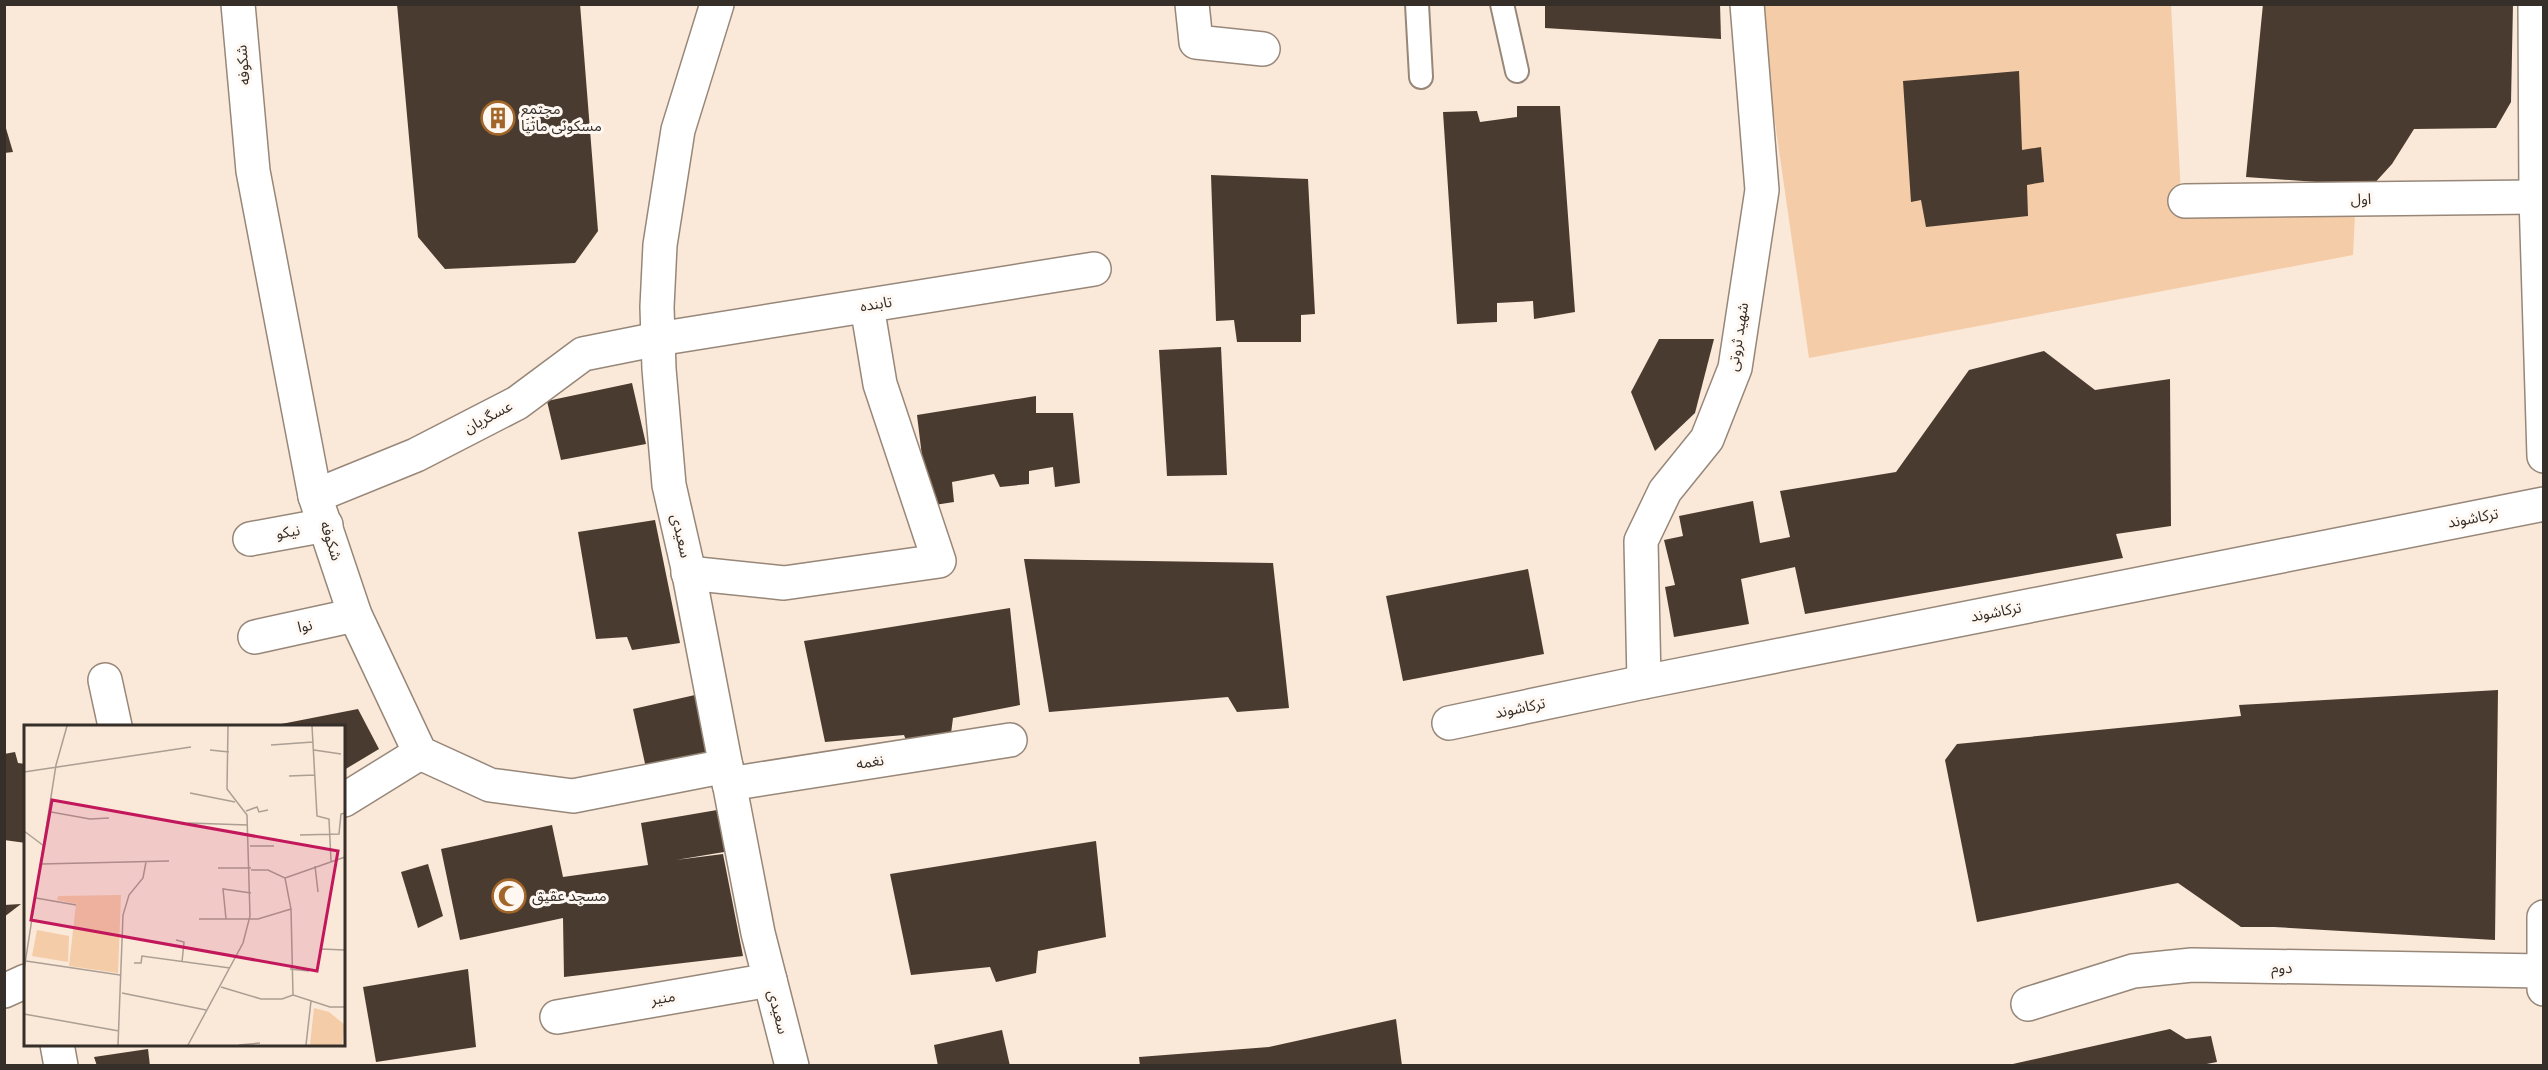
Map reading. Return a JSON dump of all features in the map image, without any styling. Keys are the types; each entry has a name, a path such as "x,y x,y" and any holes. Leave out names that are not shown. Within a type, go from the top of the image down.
{"street":[{"name":"شکوفه","path":"238,4 253,171 320,511 355,615 420,753"},
{"name":"سعیدی","path":"717,4 678,130 660,245 658,339 669,485 758,933 792,1065"},
{"path":"1192,4 1196,42 1263,49"},
{"name":"شهید ثروتی","path":"1644,682 1641,541 1665,491 1707,439 1735,368 1762,190 1747,4"},
{"path":"2535,4 2536,197 2544,456"},
{"name":"اول","path":"2185,201 2536,197"},
{"name":"تابنده","path":"658,339 1094,269"},
{"path":"688,573 784,582 939,561 880,384 867,306"},
{"name":"عسگریان","path":"320,511 416,455 517,403 583,354 658,339"},
{"name":"ترکاشوند","path":"1449,723 1644,682 2544,504"},
{"name":"نیکو","path":"250,539 320,511"},
{"name":"نوا","path":"255,637 355,615"},
{"path":"105,680 115,725"},
{"name":"نغمه","path":"727,775 1010,740"},
{"path":"345,799 420,753 490,785 573,796 727,775"},
{"path":"2543,980 2544,918"},
{"name":"دوم","path":"2028,1004 2133,971 2193,965 2543,980"},
{"name":"منیر","path":"557,1017 770,980"},
{"path":"4,991 24,982"}],"lane":[{"path":"1417,4 1421,77"},
{"path":"1502,4 1517,71"}],"shaded area":[{"path":"1758,5 2171,5 2182,214 2355,214 2353,255 1809,358"}],"building":[{"name":"مجتمع مسکونی ماتیا","path":"397,4 580,4 598,231 575,263 445,269 418,237"},
{"path":"1545,4 1720,4 1721,39 1545,28"},
{"path":"2263,4 2513,4 2511,102 2496,128 2414,129 2392,164 2372,186 2246,177"},
{"path":"2019,71 2022,150 2041,147 2044,182 2027,185 2028,216 1926,227 1921,200 1911,202 1903,81"},
{"path":"1517,106 1560,106 1575,312 1534,319 1533,301 1497,303 1497,322 1457,324 1443,112 1477,111 1480,122 1517,117"},
{"path":"5,125 13,152 4,153"},
{"path":"1211,175 1308,179 1315,314 1301,315 1301,342 1237,342 1234,320 1216,321"},
{"path":"1659,339 1714,339 1695,413 1655,451 1631,392"},
{"path":"1221,347 1227,475 1167,476 1159,350"},
{"path":"2044,351 2095,390 2170,379 2171,526 2116,534 2123,558 1805,614 1795,567 1741,579 1749,624 1674,637 1665,587 1675,585 1664,540 1683,536 1679,516 1753,501 1760,543 1790,537 1780,491 1896,472 1969,370"},
{"path":"632,383 646,444 561,460 547,401"},
{"path":"1036,396 1036,413 1073,413 1080,483 1055,487 1053,467 1029,471 1029,484 1000,487 994,474 952,482 954,502 928,506 917,415"},
{"path":"655,520 680,643 632,650 627,637 596,639 578,532"},
{"path":"1024,559 1273,563 1289,708 1237,712 1228,697 1049,712"},
{"path":"1528,569 1544,654 1403,681 1386,596"},
{"path":"1010,608 1020,705 953,718 950,741 910,750 904,735 825,742 804,641"},
{"path":"2498,690 2495,940 2241,927 2178,883 1977,922 1945,760 1957,744 2241,716 2239,705"},
{"path":"695,695 709,754 646,768 633,709"},
{"path":"358,709 379,749 345,769 345,725 276,725"},
{"path":"15,752 18,763 24,764 24,843 4,840 4,754"},
{"path":"723,809 730,851 676,860 723,854 743,956 564,977 563,918 460,940 441,849 552,825 563,877 648,865 641,823"},
{"path":"1096,841 1106,937 1038,951 1036,973 996,982 990,967 911,975 890,874"},
{"path":"428,864 443,916 418,928 401,872"},
{"path":"21,904 4,917 4,905"},
{"path":"468,969 476,1047 376,1062 363,987"},
{"path":"1396,1019 1402,1066 1140,1066 1139,1057 1269,1047"},
{"path":"2170,1029 2186,1039 2211,1036 2217,1062 2196,1066 2004,1066"},
{"path":"1002,1030 1010,1066 938,1066 934,1045"},
{"path":"148,1049 150,1066 97,1066 94,1057"}],"place":[{"name":"مجتمع مسکونی ماتیا","path":"498,118"},
{"name":"مسجد عقیق","path":"509,896"}]}
